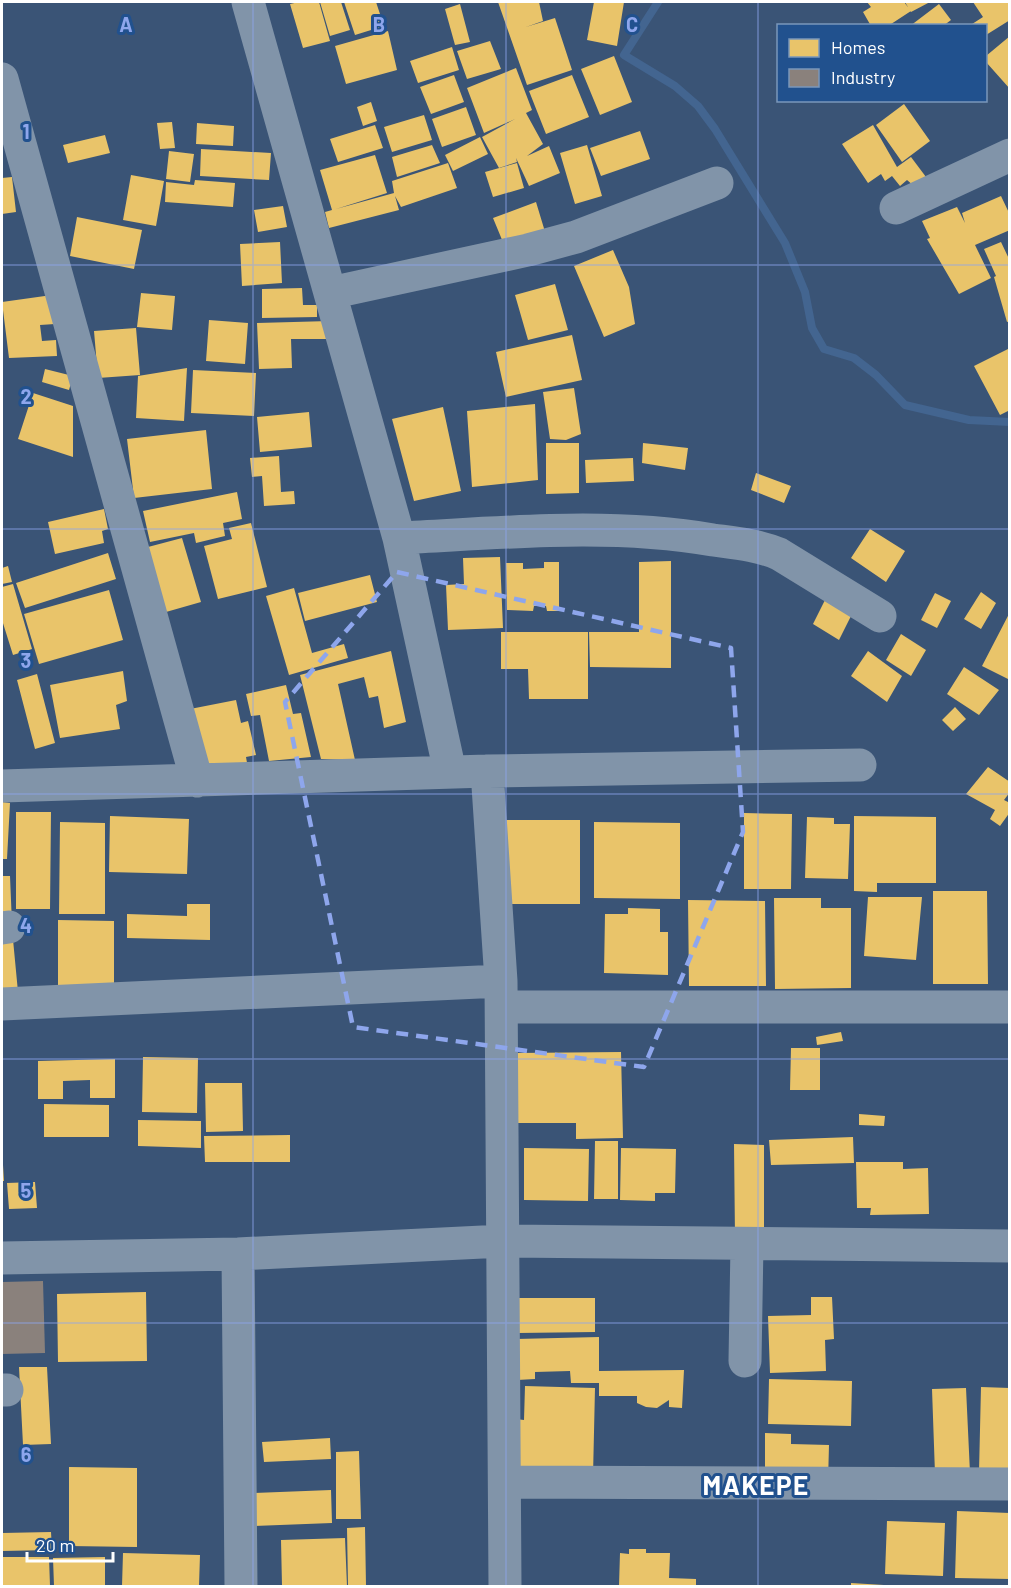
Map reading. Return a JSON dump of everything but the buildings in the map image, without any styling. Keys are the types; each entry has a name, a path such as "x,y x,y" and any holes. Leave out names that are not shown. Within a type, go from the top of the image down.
{"street":[{"path":"249,2 399,538 450,772"},
{"path":"2,79 197,781"},
{"path":"896,208 1010,155"},
{"path":"330,293 528,250 576,237 717,183"},
{"path":"399,538 592,529 690,536 765,548 779,554 880,616"},
{"path":"2,786 487,771 860,765"},
{"path":"487,771 501,994 505,1587"},
{"path":"2,1004 501,994 1010,1007"},
{"path":"2,1258 238,1254 503,1241 1010,1246"},
{"path":"745,1361 747,1244"},
{"path":"238,1254 241,1587"},
{"path":"505,1482 1010,1484"}],"highlighted area":[{"path":"397,572 731,648 743,832 644,1067 353,1027 285,702"}],"waterway":[{"path":"658,2 624,55 675,86 698,106 715,129 785,243 805,292 812,328 824,349 854,358 876,375 905,405 969,420 1010,422"}],"district":[{"name":"MAKEPE","path":"756,1484"}]}
